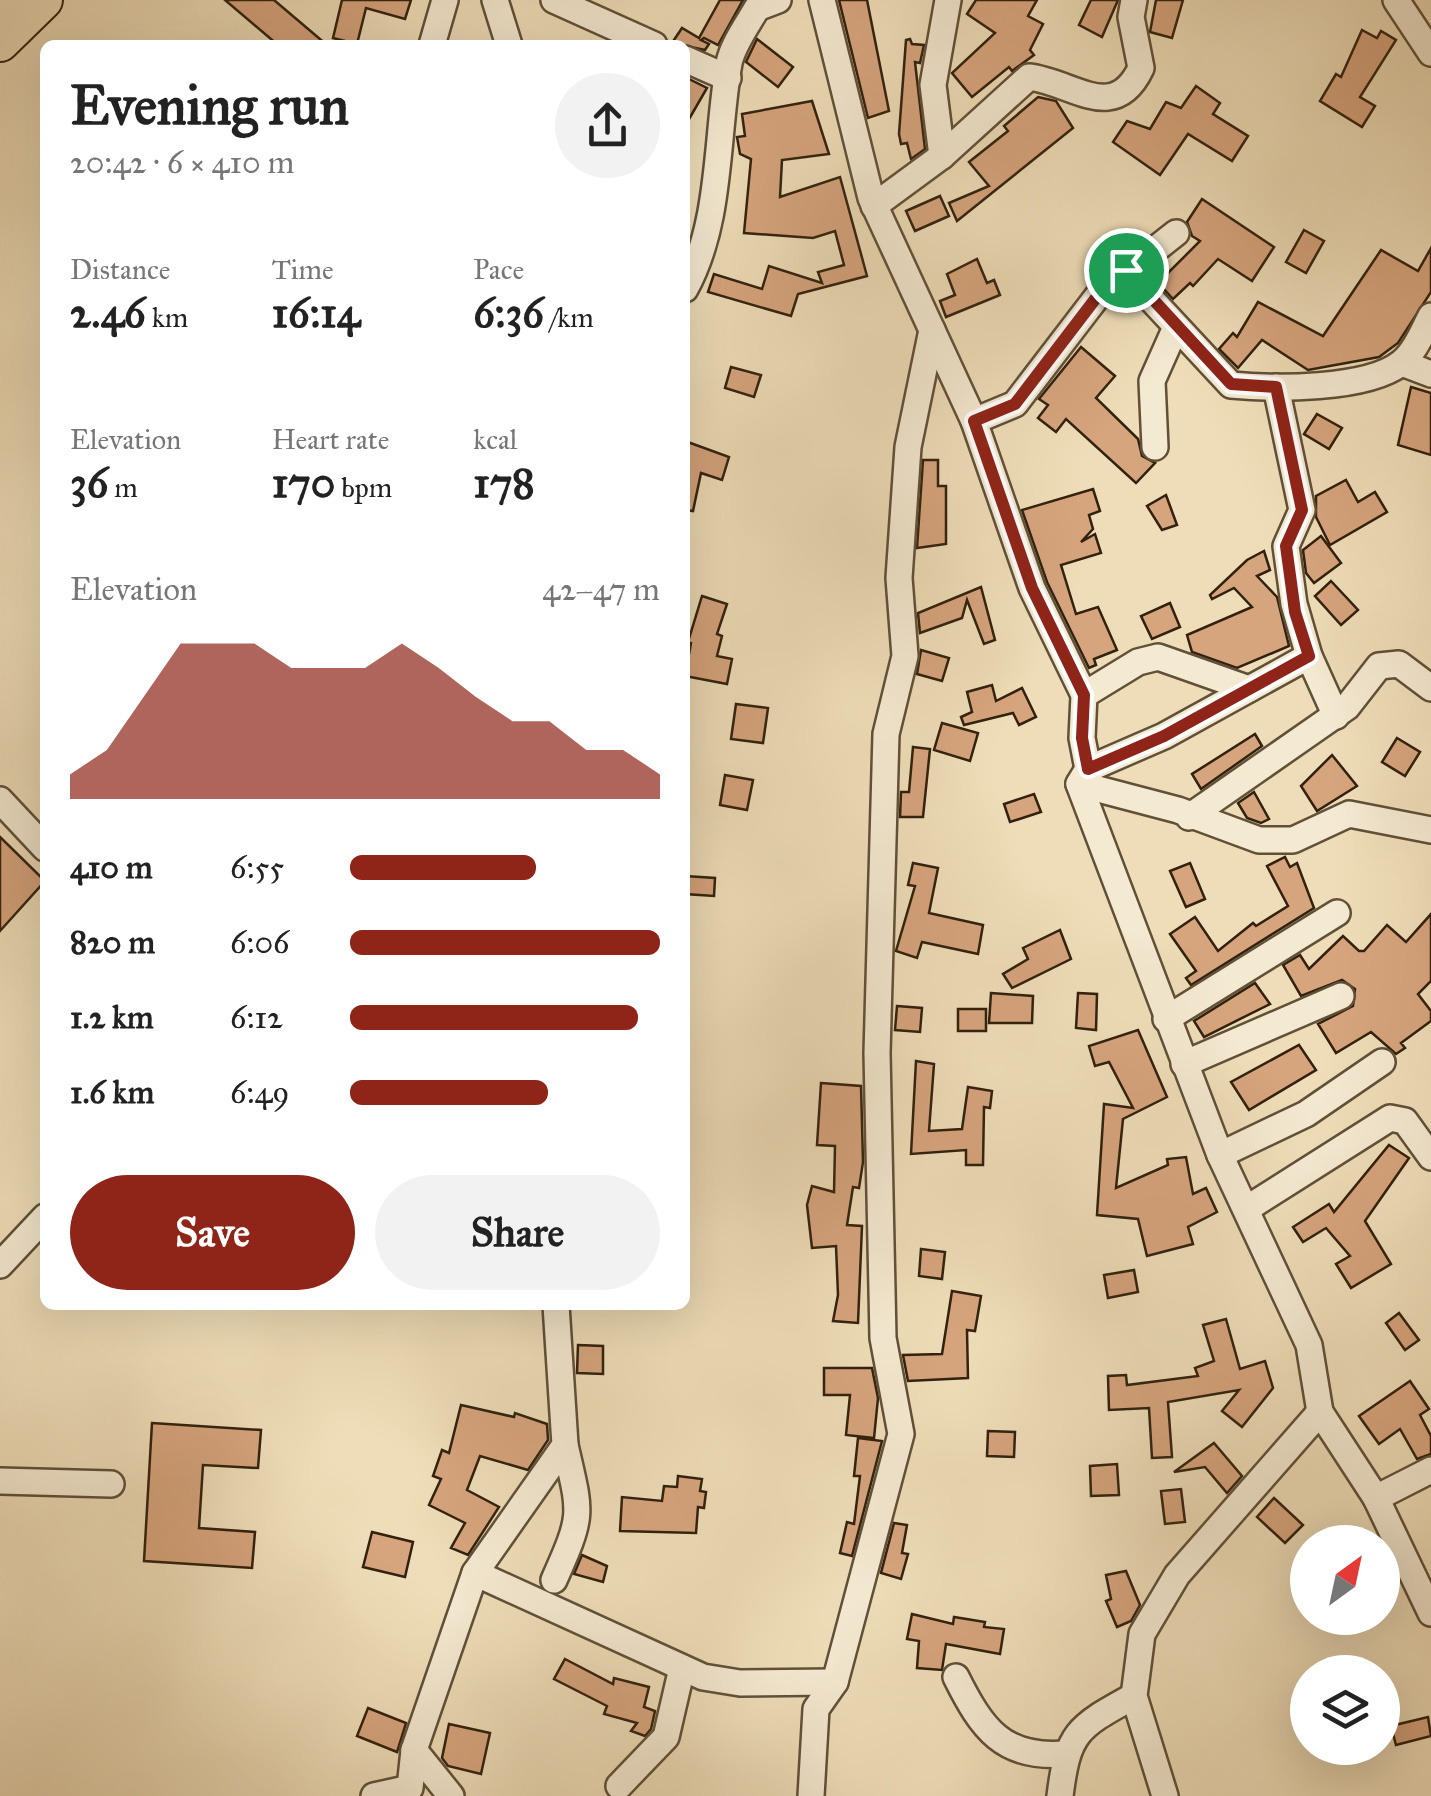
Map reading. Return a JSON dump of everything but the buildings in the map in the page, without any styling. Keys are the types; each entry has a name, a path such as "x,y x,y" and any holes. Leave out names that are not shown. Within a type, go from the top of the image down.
{"highway":[{"path":"0,42 42,0"}],"street":[{"path":"433,40 445,0"},
{"path":"495,0 507,40"},
{"path":"554,0 643,40"},
{"path":"690,279 698,264 730,59 757,8 778,0"},
{"path":"822,0 874,206 974,421 1032,588 1084,695 1083,776 1166,1019 1220,1155 1309,1345 1320,1412 1376,1498 1428,1598"},
{"path":"874,206 942,156 1029,77 1105,99 1121,94 1142,68 1131,17 1134,0"},
{"path":"1396,0 1431,53"},
{"path":"942,156 933,85 950,2"},
{"path":"690,61 728,78"},
{"path":"974,421 1015,404 1096,298 1176,233"},
{"path":"1126,270 1231,384 1276,387 1391,369 1431,374"},
{"path":"1391,369 1431,316"},
{"path":"1154,447 1152,382 1176,328"},
{"path":"811,1796 816,1710 835,1682 901,1434 883,1338 878,1053 886,734 905,656 900,578 908,447 932,330"},
{"path":"1276,387 1302,510 1286,546 1295,612 1309,656 1336,716"},
{"path":"1083,776 1309,656"},
{"path":"1084,695 1138,662 1158,657 1249,689"},
{"path":"1188,818 1336,716 1386,663 1400,664 1431,688"},
{"path":"1083,776 1178,810 1188,818 1259,840 1294,840 1349,814 1431,830"},
{"path":"0,800 40,843"},
{"path":"1166,1019 1337,913"},
{"path":"1184,1064 1341,996"},
{"path":"1220,1155 1306,1114 1382,1062"},
{"path":"1248,1208 1390,1118 1405,1121 1431,1156"},
{"path":"0,1265 40,1222"},
{"path":"554,1580 577,1528 580,1509 565,1445 556,1310"},
{"path":"1165,1796 1134,1696 1142,1634 1177,1574 1320,1412"},
{"path":"374,1796 410,1788 414,1750 474,1573 565,1445"},
{"path":"1376,1498 1431,1470"},
{"path":"0,1481 111,1484"},
{"path":"474,1573 682,1668 740,1683 835,1682"},
{"path":"619,1786 666,1737 682,1668"},
{"path":"956,1677 972,1710 999,1739 1038,1756 1066,1754"},
{"path":"1060,1796 1066,1754 1082,1726 1134,1696"},
{"path":"414,1750 451,1796"}],"route":[{"path":"1126,270 1231,384 1260,389 1276,387 1302,510 1286,546 1295,612 1309,656 1164,736 1088,769 1082,738 1084,695 1032,588 974,421 1015,404 1100,293 1126,270"}]}
